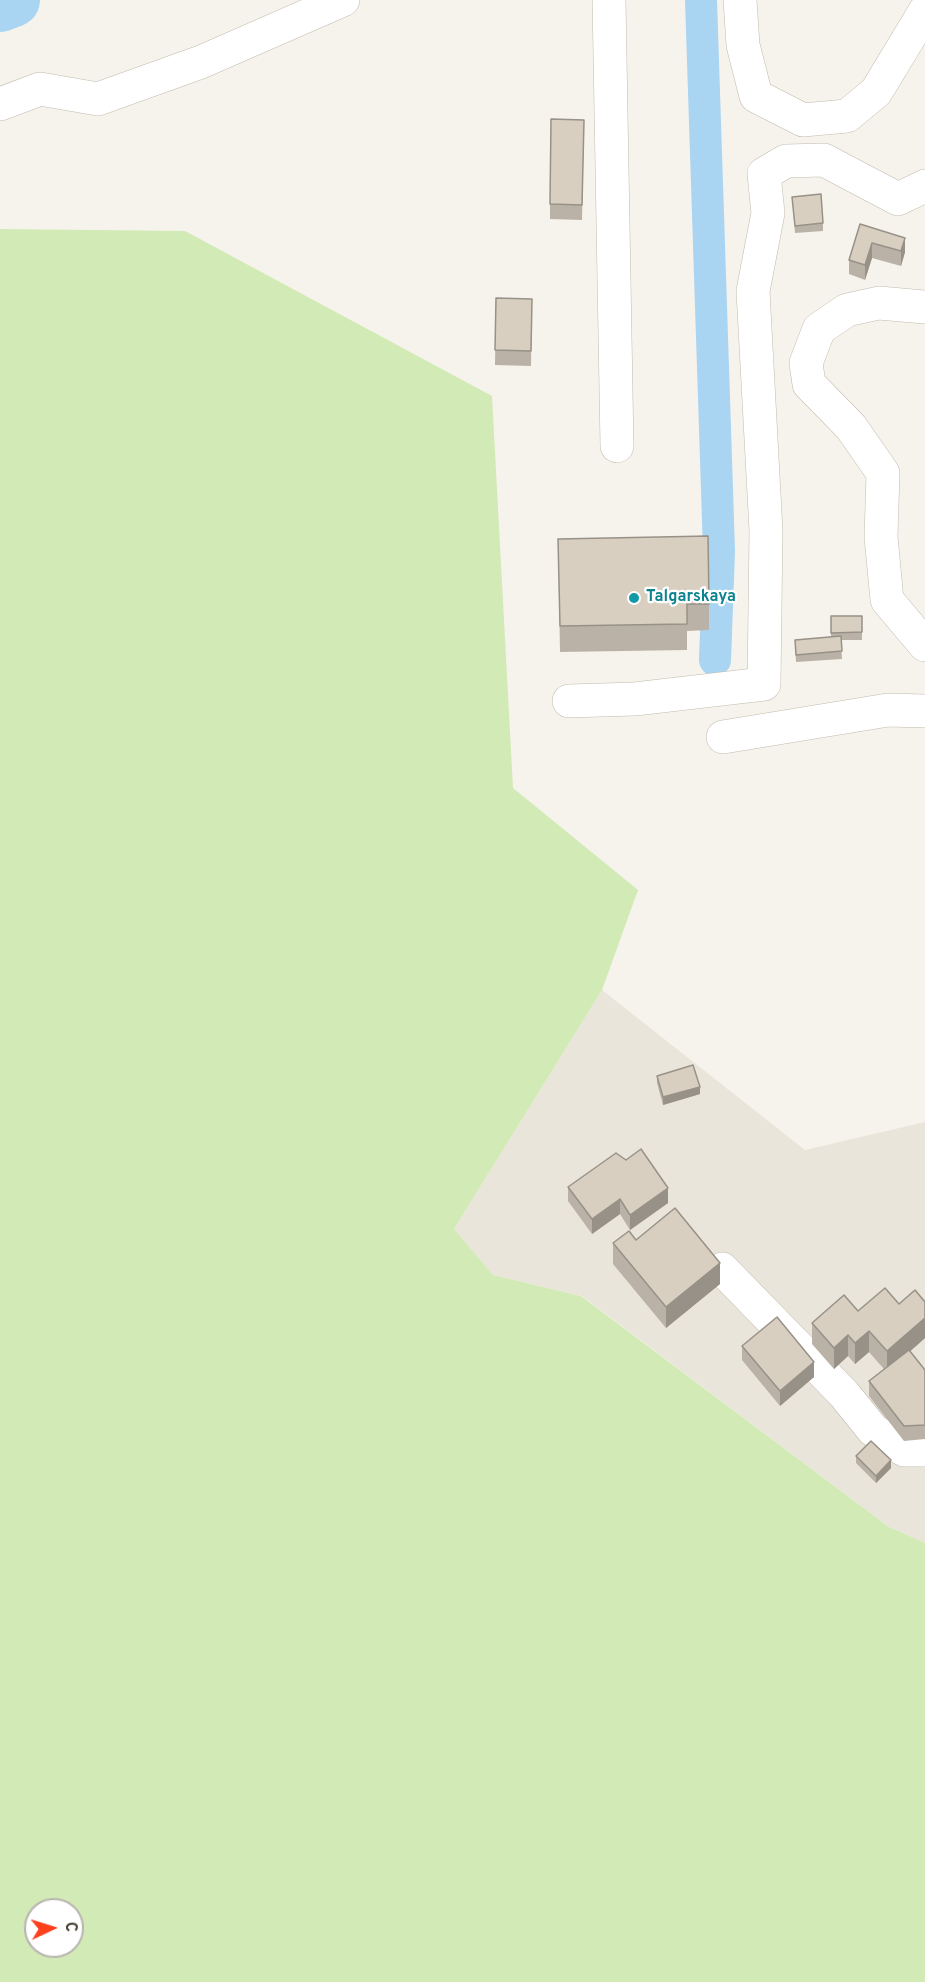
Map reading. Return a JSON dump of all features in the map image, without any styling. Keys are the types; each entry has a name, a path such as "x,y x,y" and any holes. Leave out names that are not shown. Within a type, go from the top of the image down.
{"street":[{"path":"0,104 40,89 98,99 201,62 343,0"},
{"path":"609,0 616,446"},
{"path":"740,0 743,45 756,96 802,120 847,116 876,92 925,11"},
{"path":"569,701 635,699 764,684 766,531 753,291 768,213 765,174 786,161 824,160 897,199 925,186"},
{"path":"925,307 879,303 847,310 819,328 806,363 808,384 851,427 883,473 881,537 887,600 925,645"},
{"path":"723,737 888,710 925,711"},
{"path":"722,1269 836,1386 873,1430 904,1450 925,1450"}],"shaded area":[{"path":"602,990 805,1150 925,1122 925,1543 889,1527 582,1296 493,1275 454,1229"}],"green space":[{"path":"0,229 185,231 492,396 513,788 638,890 602,990 454,1229 493,1275 581,1296 889,1527 925,1543 925,1982 0,1982"}],"building":[{"path":"551,119 584,120 582,205 550,204"},
{"path":"821,194 823,223 795,226 792,197"},
{"path":"860,224 905,238 901,251 872,243 865,265 849,260"},
{"path":"496,298 532,299 531,351 495,350"},
{"name":"Talgarskaya","path":"708,536 709,604 687,604 687,624 560,626 558,539"},
{"path":"831,616 862,616 862,632 831,633"},
{"path":"841,636 842,651 796,655 795,640"},
{"path":"693,1065 700,1087 663,1097 657,1076"},
{"path":"641,1149 668,1188 630,1215 620,1199 592,1219 568,1187 616,1153 626,1160"},
{"path":"675,1208 720,1263 666,1307 613,1243 629,1231 636,1240"},
{"path":"885,1288 899,1304 915,1290 925,1302 925,1318 887,1351 869,1331 855,1343 848,1335 834,1348 812,1323 844,1295 858,1311"},
{"path":"777,1317 814,1362 780,1391 742,1346"},
{"path":"909,1350 925,1370 925,1425 904,1426 869,1381"},
{"path":"871,1441 891,1460 876,1476 856,1456"}],"waterway":[{"path":"0,5 13,0"},
{"path":"701,0 719,551 715,660"}],"place":[{"name":"Talgarskaya","path":"634,598"}]}
